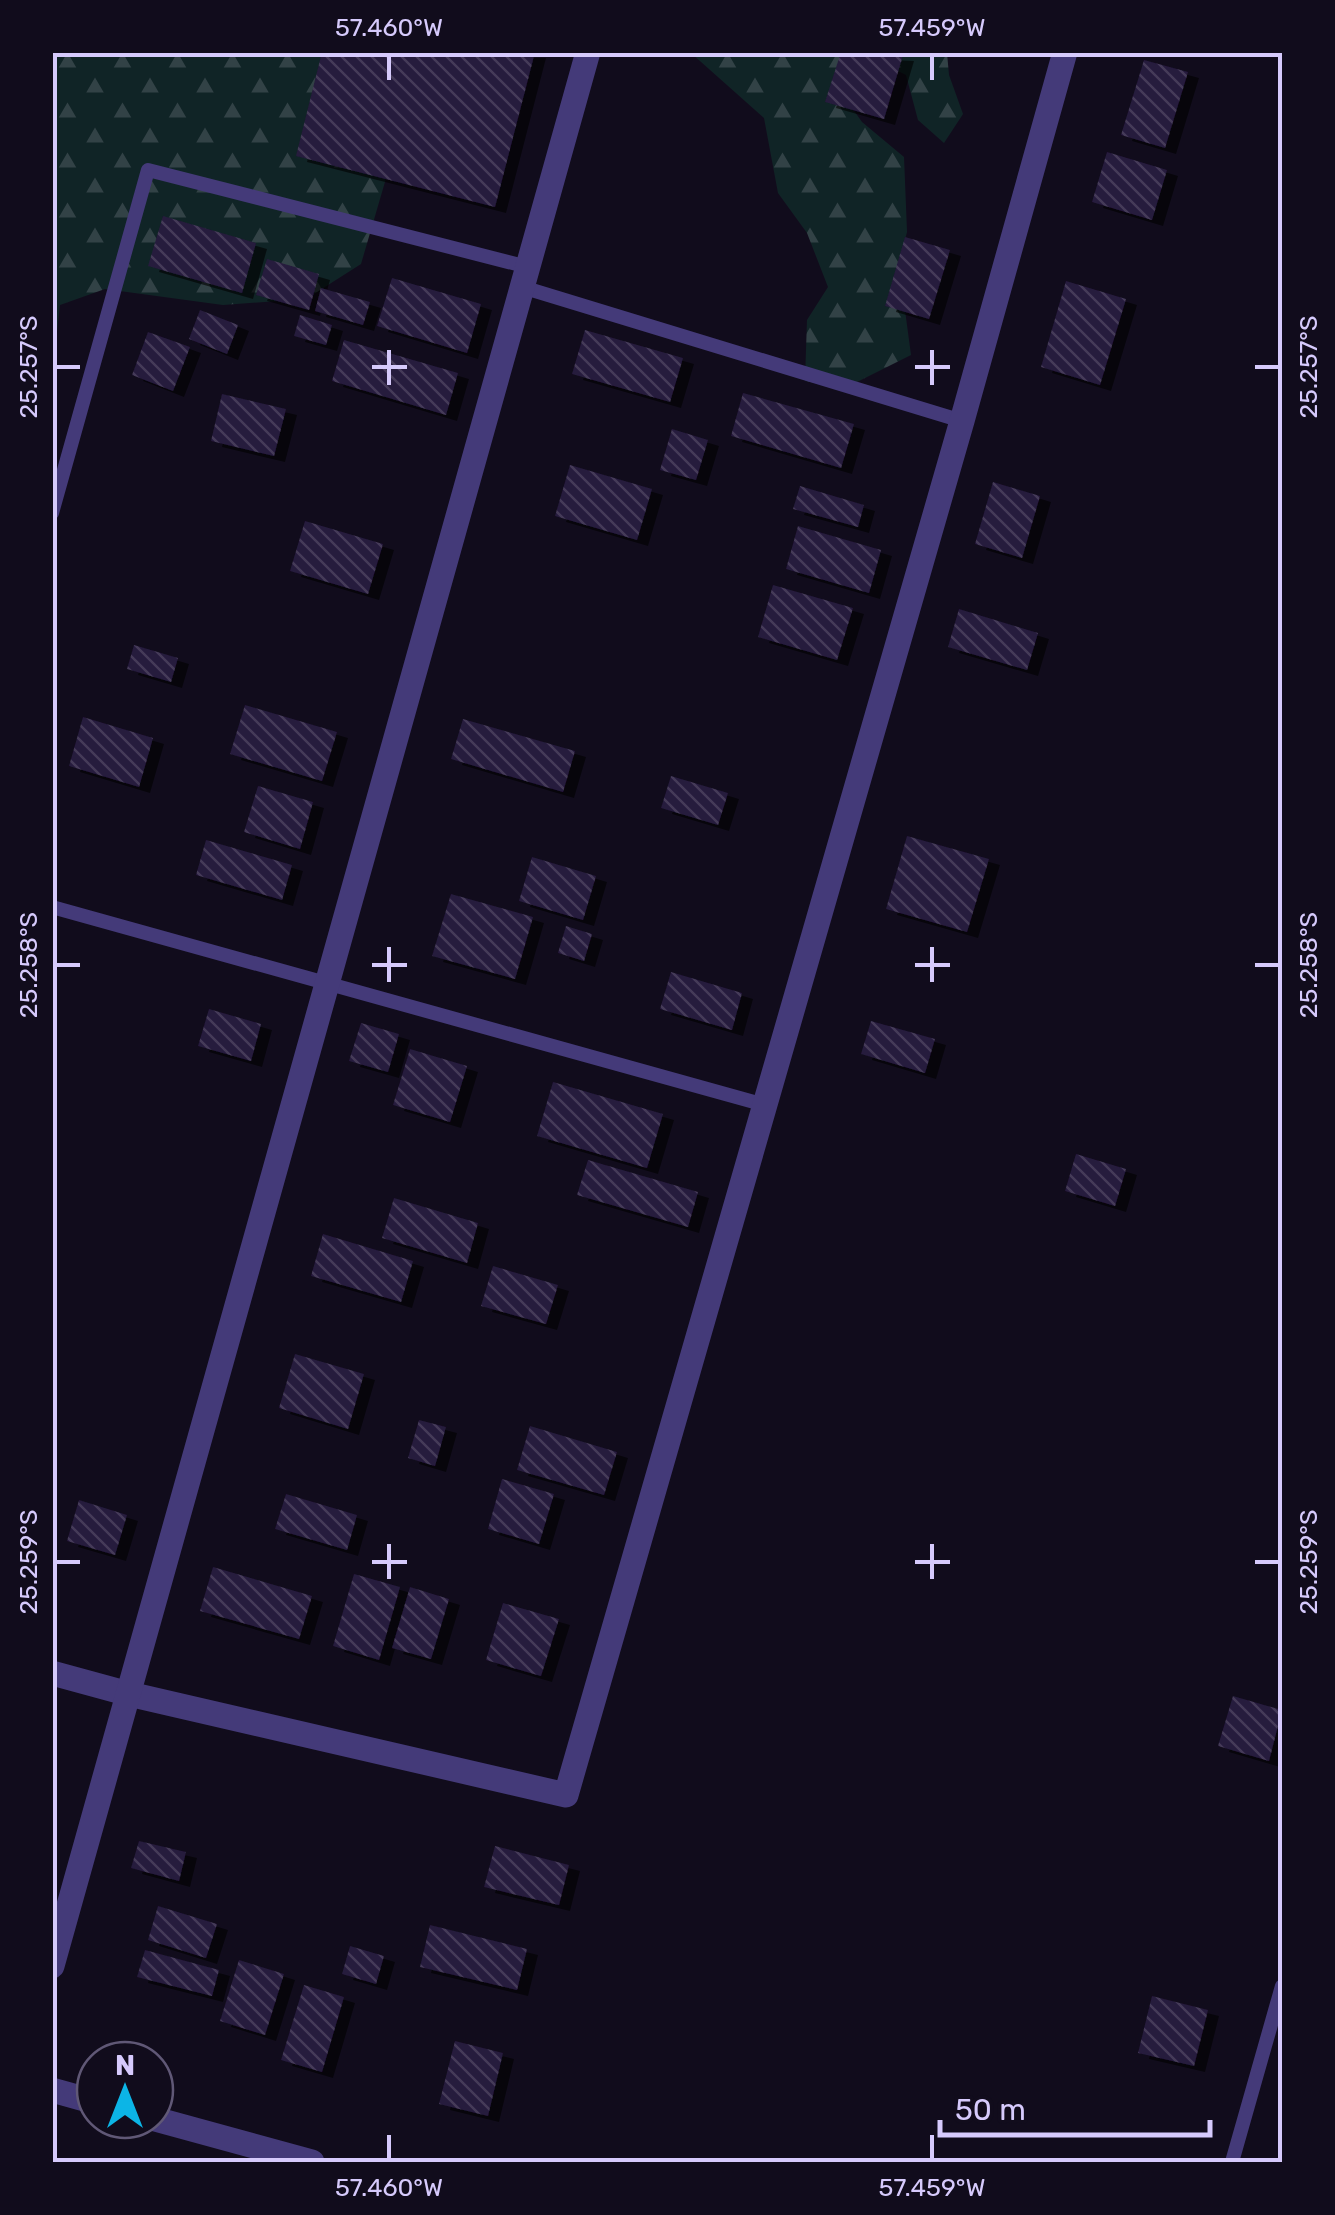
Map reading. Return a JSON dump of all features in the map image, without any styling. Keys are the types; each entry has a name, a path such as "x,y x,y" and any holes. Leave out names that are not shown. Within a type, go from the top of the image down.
{"street":[{"path":"52,1966 588,52"},
{"path":"52,1673 566,1794 1065,52"},
{"path":"175,2124 312,2162"}],"lane":[{"path":"52,513 148,170 525,277 962,421"},
{"path":"52,908 765,1105"},
{"path":"1232,2162 1282,1986"}],"green space":[{"path":"53,53 343,53 387,175 361,264 306,299 223,305 105,289 60,305 53,367"},
{"path":"691,53 947,53 949,75 963,114 944,143 918,120 906,75 876,60 833,81 862,122 904,157 907,232 896,274 911,355 845,388 805,381 807,320 828,287 807,233 778,193 764,118"}],"building":[{"path":"322,52 535,52 495,207 296,156"},
{"path":"841,52 903,55 884,119 825,102"},
{"path":"1144,60 1188,72 1165,148 1121,135"},
{"path":"1107,152 1167,170 1152,220 1092,202"},
{"path":"163,216 256,243 242,293 148,266"},
{"path":"905,237 950,250 929,319 885,306"},
{"path":"267,259 319,274 309,310 256,295"},
{"path":"392,278 481,304 467,353 377,326"},
{"path":"1066,281 1126,299 1100,385 1041,367"},
{"path":"321,288 370,302 363,325 315,311"},
{"path":"200,310 238,325 227,354 189,339"},
{"path":"300,315 332,325 326,345 294,336"},
{"path":"585,330 683,358 670,402 572,374"},
{"path":"148,332 190,347 173,391 132,375"},
{"path":"344,340 458,373 446,415 332,381"},
{"path":"743,393 854,424 841,468 731,436"},
{"path":"222,394 286,409 274,456 211,441"},
{"path":"672,429 708,440 696,480 660,470"},
{"path":"570,465 652,489 637,540 555,516"},
{"path":"993,482 1040,496 1022,558 975,544"},
{"path":"800,486 864,505 858,527 793,509"},
{"path":"305,521 383,544 368,594 290,571"},
{"path":"798,526 881,550 869,593 786,569"},
{"path":"773,585 853,608 837,660 758,637"},
{"path":"959,609 1038,633 1027,670 948,647"},
{"path":"134,645 178,658 171,682 127,669"},
{"path":"245,705 337,732 322,781 230,754"},
{"path":"83,717 153,738 139,787 69,766"},
{"path":"463,719 575,751 563,792 451,759"},
{"path":"671,776 728,793 718,825 661,808"},
{"path":"258,786 313,802 300,849 244,832"},
{"path":"907,836 989,859 967,932 886,909"},
{"path":"206,840 292,865 282,900 196,875"},
{"path":"532,857 596,876 583,920 519,901"},
{"path":"451,894 533,917 515,979 432,956"},
{"path":"566,926 592,934 584,961 558,953"},
{"path":"671,972 742,993 732,1030 660,1009"},
{"path":"209,1009 261,1024 251,1061 198,1046"},
{"path":"871,1021 935,1039 925,1073 861,1054"},
{"path":"361,1023 399,1034 388,1072 349,1061"},
{"path":"410,1049 467,1066 450,1122 393,1105"},
{"path":"553,1082 663,1114 647,1168 537,1136"},
{"path":"1076,1154 1126,1169 1115,1206 1065,1191"},
{"path":"588,1160 698,1192 688,1227 577,1195"},
{"path":"394,1198 478,1223 467,1263 382,1238"},
{"path":"323,1234 413,1261 401,1302 311,1276"},
{"path":"493,1266 558,1285 546,1324 481,1306"},
{"path":"295,1354 364,1374 348,1429 279,1408"},
{"path":"419,1420 446,1427 435,1466 408,1458"},
{"path":"530,1426 617,1452 604,1495 517,1470"},
{"path":"502,1479 554,1494 539,1544 488,1529"},
{"path":"286,1494 357,1515 347,1550 275,1529"},
{"path":"79,1500 127,1515 115,1555 67,1541"},
{"path":"213,1567 312,1596 299,1639 200,1611"},
{"path":"354,1574 400,1587 379,1660 333,1646"},
{"path":"410,1587 449,1599 431,1659 392,1648"},
{"path":"503,1603 559,1619 541,1676 486,1660"},
{"path":"1233,1696 1282,1710 1269,1761 1218,1746"},
{"path":"139,1841 186,1852 179,1881 131,1868"},
{"path":"495,1846 569,1865 559,1905 484,1887"},
{"path":"158,1906 217,1924 206,1958 148,1940"},
{"path":"430,1925 527,1949 517,1990 420,1967"},
{"path":"350,1946 384,1956 376,1984 342,1974"},
{"path":"145,1950 219,1970 212,1996 137,1977"},
{"path":"239,1960 284,1974 265,2035 220,2021"},
{"path":"304,1985 344,1997 322,2072 281,2060"},
{"path":"1152,1996 1208,2010 1194,2066 1138,2053"},
{"path":"455,2041 503,2053 488,2116 439,2104"}]}
